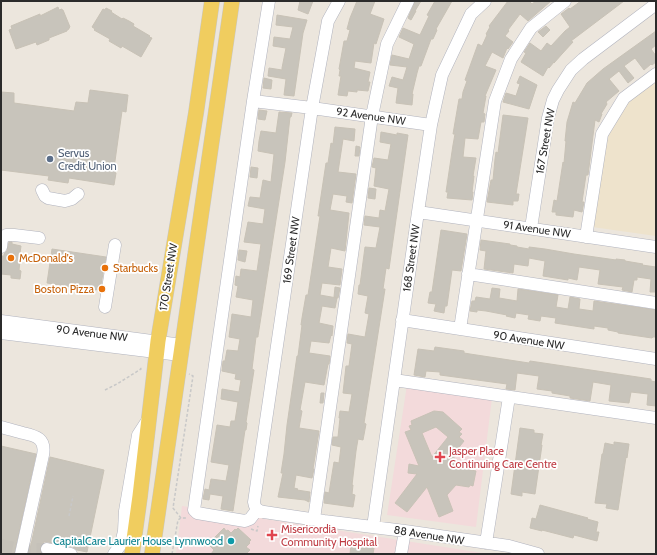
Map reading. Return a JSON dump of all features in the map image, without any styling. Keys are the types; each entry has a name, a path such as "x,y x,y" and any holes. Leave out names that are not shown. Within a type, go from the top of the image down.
{"main road":[{"name":"170 Street NW","path":"132,554 158,347 196,113 212,1"},
{"path":"152,554 232,1"}],"street":[{"path":"256,506 253,516 245,521 197,513 194,510 252,101 268,1"},
{"name":"169 Street NW","path":"256,506 312,108 328,22 339,1"},
{"path":"314,519 372,116 387,44 408,1"},
{"name":"168 Street NW","path":"373,526 431,125 442,75 471,14 485,1"},
{"path":"460,329 495,101 511,59 531,28 565,1"},
{"name":"167 Street NW","path":"531,228 548,118 553,100 558,90 571,70 583,59 656,4"},
{"path":"586,237 602,134 624,98 656,74"},
{"name":"92 Avenue NW","path":"252,101 431,125"},
{"path":"42,190 48,198 65,201 72,200 78,194"},
{"name":"91 Avenue NW","path":"418,212 656,247"},
{"path":"1,247 6,235 14,234 39,241"},
{"path":"106,307 115,245"},
{"path":"468,274 656,303"},
{"name":"90 Avenue NW","path":"402,320 656,359"},
{"name":"90 Avenue NW","path":"1,321 181,350"},
{"name":"90 Avenue NW","path":"1,332 158,347"},
{"path":"394,380 656,418"},
{"path":"486,543 509,397"},
{"path":"114,554 123,538 125,511 138,435 149,416"},
{"path":"1,427 34,435 40,439 44,448 26,553"},
{"name":"88 Avenue NW","path":"256,506 264,512 510,546 538,554"},
{"path":"105,554 113,544 125,511"},
{"path":"401,554 404,531"},
{"path":"47,549 71,554"}],"path":[{"path":"105,390 117,384 142,367"},
{"path":"181,518 173,508 193,376 187,373"},
{"path":"69,516 73,496"},
{"path":"181,518 186,518"},
{"path":"172,554 177,524 181,518"}],"shaded area":[{"path":"656,81 656,236 592,227 607,134 628,102"},
{"name":"Jasper Place Continuing Care Centre","path":"407,385 492,398 476,527 387,515"},
{"name":"Misericordia Community Hospital","path":"182,506 489,554 176,554"}],"building":[{"path":"300,1 313,1 308,14 298,10"},
{"path":"357,1 375,1 370,14 384,19 376,44 374,43 371,63 355,61 354,68 370,72 368,91 348,91 347,96 338,95 341,76 339,76 339,69 344,41 347,41 350,30 347,29"},
{"path":"415,1 421,1 411,20 408,18"},
{"path":"435,1 452,1 436,29 437,30 433,39 431,39 421,66 419,66 412,94 412,105 396,103 398,88 389,86 392,77 403,80 407,67 390,65 392,55 409,59 414,44 399,37 403,28 420,35 429,16 427,15"},
{"path":"508,1 529,1 532,4 536,1 551,1 528,21 520,14 505,36 513,42 508,49 507,48 503,58 492,52 485,66 496,70 485,96 483,113 485,114 484,122 481,122 478,139 465,138 463,157 476,158 473,176 472,200 447,198 448,192 446,192 455,134 453,134 459,99 462,99 467,81 465,80 478,44 482,46 490,27 489,26"},
{"path":"581,1 624,1 571,41 573,42 549,68 548,67 543,76 521,62 526,53 524,52 530,43 541,51 547,43 551,46 570,27 561,14"},
{"path":"58,7 59,10 63,10 70,27 67,31 49,38 49,40 37,45 36,42 16,49 9,30 12,29 11,26 40,14 40,16"},
{"path":"106,8 122,19 123,18 134,24 133,26 152,38 141,57 122,46 121,48 109,41 110,39 94,30 95,29 92,27 103,9 105,10"},
{"path":"277,15 307,20 303,33 294,96 284,95 286,79 268,76 269,68 282,70 286,48 273,46 274,37 290,39 293,27 276,25"},
{"path":"546,26 550,30 543,37 538,32"},
{"path":"656,31 656,45 651,49 656,56 656,62 644,70 635,58 624,66 634,78 628,83 619,71 609,79 619,91 606,102 607,104 601,114 599,122 595,120 588,175 586,175 582,202 584,202 582,212 574,210 573,217 556,215 556,212 552,212 554,200 557,201 563,162 564,163 567,122 573,102 575,103 587,83 603,69"},
{"path":"520,76 537,85 529,109 503,102 506,93 516,96 520,84 517,83"},
{"path":"264,78 272,80 271,89 263,88"},
{"path":"90,90 128,95 126,112 122,111 114,168 116,169 116,173 114,185 69,178 68,183 48,180 49,176 1,170 1,92 14,93 14,103 74,111 76,102 88,103"},
{"path":"259,110 267,111 265,120 258,119"},
{"path":"279,112 292,113 290,117 285,162 258,337 256,337 252,369 254,370 247,423 233,511 221,509 223,496 210,494 209,500 203,499 205,489 209,490 211,479 226,481 229,465 211,462 217,425 230,427 231,421 235,421 238,402 221,399 222,389 239,392 241,380 235,379 236,374 222,371 223,361 225,361 227,350 238,351 240,339 229,337 232,314 251,317 253,300 236,297 238,286 235,285 236,276 240,277 241,269 257,271 261,244 244,242 248,222 263,224 265,209 248,206 250,197 260,198 263,180 271,182 274,154 258,151 259,141 261,131 276,133"},
{"path":"503,115 528,118 516,194 519,194 518,201 513,201 513,205 487,202 491,180 493,180 496,152 498,153"},
{"path":"335,127 355,129 354,141 343,139 338,172 356,174 352,203 346,202 347,196 333,194 330,210 349,213 345,251 331,248 328,267 342,269 340,285 322,283 320,295 337,298 335,308 322,306 319,323 333,326 332,336 331,335 329,343 311,341 309,353 330,356 329,364 324,385 305,382 300,410 302,411 299,428 319,431 312,478 296,475 294,488 298,489 297,490 310,492 309,502 305,500 278,497 283,473 281,473 302,318 306,295 308,295 320,216 318,216 326,163 328,163 331,143 333,144"},
{"path":"381,132 397,135 397,133 408,135 389,269 386,268 383,289 385,289 364,423 366,424 363,440 358,439 356,451 352,485 352,494 355,495 353,507 324,503 325,492 329,493 334,462 339,463 341,447 332,445 333,437 338,437 340,411 349,412 352,394 343,393 346,366 349,366 352,344 347,343 348,334 365,337 369,314 365,313 368,296 358,294 359,285 365,247 376,248 380,227 364,225 365,216 379,218 380,210 385,211 389,189 374,186 376,168 372,167 374,158 388,160 391,144 380,142"},
{"path":"356,146 360,147 359,156 355,156"},
{"path":"251,167 258,168 257,178 250,177"},
{"path":"369,188 376,189 375,199 368,198"},
{"path":"441,230 467,234 461,271 452,270 447,306 445,306 444,313 434,311 436,304 428,303 430,292 432,292"},
{"path":"481,240 510,244 529,249 529,247 616,260 625,260 656,267 656,292 650,292 651,279 637,277 637,280 634,280 632,292 622,290 623,287 598,284 600,270 579,267 577,280 543,276 545,261 529,258 528,266 514,264 513,273 484,269 486,251 480,250"},
{"name":"McDonald's","path":"9,242 21,246 19,260 19,270 21,271 20,279 11,278 11,275 1,274 2,256 4,256 7,251"},
{"path":"52,249 106,257 100,290 47,283"},
{"path":"239,250 247,251 245,262 238,260"},
{"path":"335,287 340,288 338,298 334,297"},
{"path":"492,288 500,289 499,298 517,301 518,289 558,295 556,307 568,309 570,297 580,299 579,309 593,311 594,301 656,310 656,337 652,338 618,333 608,330 608,328 594,326 594,329 555,323 556,318 541,316 540,321 528,319 529,315 516,313 515,318 486,311 470,311 472,301 475,301 476,297 490,299"},
{"path":"435,347 529,363 530,361 651,379 651,381 656,382 656,406 647,405 648,394 631,392 629,403 609,401 611,385 593,382 590,401 570,398 570,396 552,393 552,391 537,389 539,376 517,373 515,390 506,389 507,384 440,375 440,372 426,371 425,377 414,375 418,349 434,351"},
{"path":"321,393 324,393 323,403 320,403"},
{"path":"434,411 443,412 462,429 459,432 462,434 459,437 464,441 453,455 457,465 466,466 466,469 476,471 473,486 470,485 469,487 456,485 447,495 453,511 439,517 427,487 407,512 395,503 417,474 408,473 409,464 419,466 405,432 411,430 409,426 412,425 411,421","holes":["436,427 448,437 432,457 422,433"]},
{"path":"520,428 534,430 534,433 543,434 535,494 522,492 522,496 511,494"},
{"path":"614,442 629,444 618,510 606,508 607,504 595,503 605,443 614,445"},
{"path":"1,446 36,454 14,554 1,554"},
{"path":"50,457 104,470 87,552 77,550 73,547 44,542 41,544 40,548 42,554 29,554"},
{"path":"540,505 598,522 596,532 599,532 597,541 574,535 573,538 530,528 532,518 536,519"},
{"name":"CapitalCare Laurier House Lynnwood","path":"224,528 226,531 228,530 231,533 238,528 251,540 246,547 250,550 246,554 211,554 214,550 209,543"},
{"path":"351,544 374,548 373,554 350,554"}],"tunnel":[{"path":"1,545 19,549 47,549"}],"place":[{"name":"Servus Credit Union","path":"50,159"},
{"name":"McDonald's","path":"11,258"},
{"name":"Starbucks","path":"105,268"},
{"name":"Boston Pizza","path":"102,289"},
{"name":"Jasper Place Continuing Care Centre","path":"440,457"},
{"name":"Misericordia Community Hospital","path":"272,535"},
{"name":"CapitalCare Laurier House Lynnwood","path":"231,541"}]}
